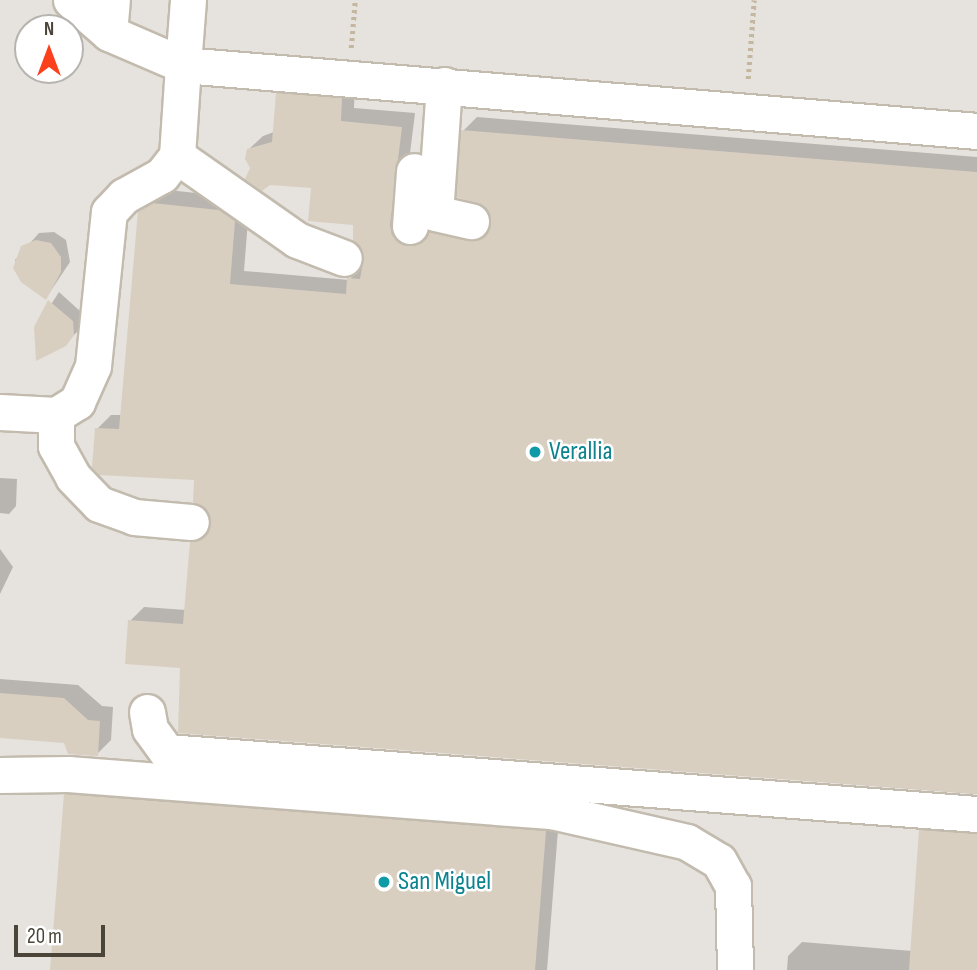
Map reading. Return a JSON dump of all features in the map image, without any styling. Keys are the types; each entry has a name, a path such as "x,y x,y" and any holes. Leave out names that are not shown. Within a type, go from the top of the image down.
{"lane":[{"path":"71,0 110,16 183,65 977,131"},
{"path":"0,412 56,415 76,402 93,366 109,212 124,196 162,176 177,156 188,0"},
{"path":"433,84 435,213 471,221"},
{"path":"410,226 433,84"},
{"path":"177,156 297,240 344,258"},
{"path":"56,415 56,446 73,477 99,504 134,516 191,522"},
{"path":"147,712 149,729 167,751 977,814"},
{"path":"0,775 19,771 68,774 551,811 687,842 719,861 733,886 735,970"}],"path":[{"path":"745,110 754,0"}],"shaded area":[{"path":"0,0 977,0 977,970 0,970"}],"building":[{"name":"Verallia","path":"276,93 342,98 341,121 402,127 390,225 392,235 408,246 419,244 429,232 476,240 490,226 484,206 456,197 461,130 977,172 977,794 178,733 180,668 125,664 128,620 183,624 190,542 207,534 209,514 193,502 194,480 99,475 92,467 95,428 119,429 138,211 152,203 219,210 235,221 230,284 346,294 347,278 360,279 364,256 353,240 353,225 308,221 311,188 270,185 262,191 245,179 250,168 245,159 247,149 272,142"},
{"path":"36,240 51,243 61,257 61,272 46,300 21,282 13,268 21,246"},
{"path":"48,300 73,321 74,335 66,346 36,361 34,327"},
{"path":"0,693 64,698 88,720 100,721 98,756 68,754 64,743 0,738"},
{"name":"San Miguel","path":"64,794 546,831 535,970 50,970"},
{"path":"919,830 977,834 977,970 909,970"}],"place":[{"name":"Verallia","path":"535,452"},
{"name":"San Miguel","path":"384,882"}]}
